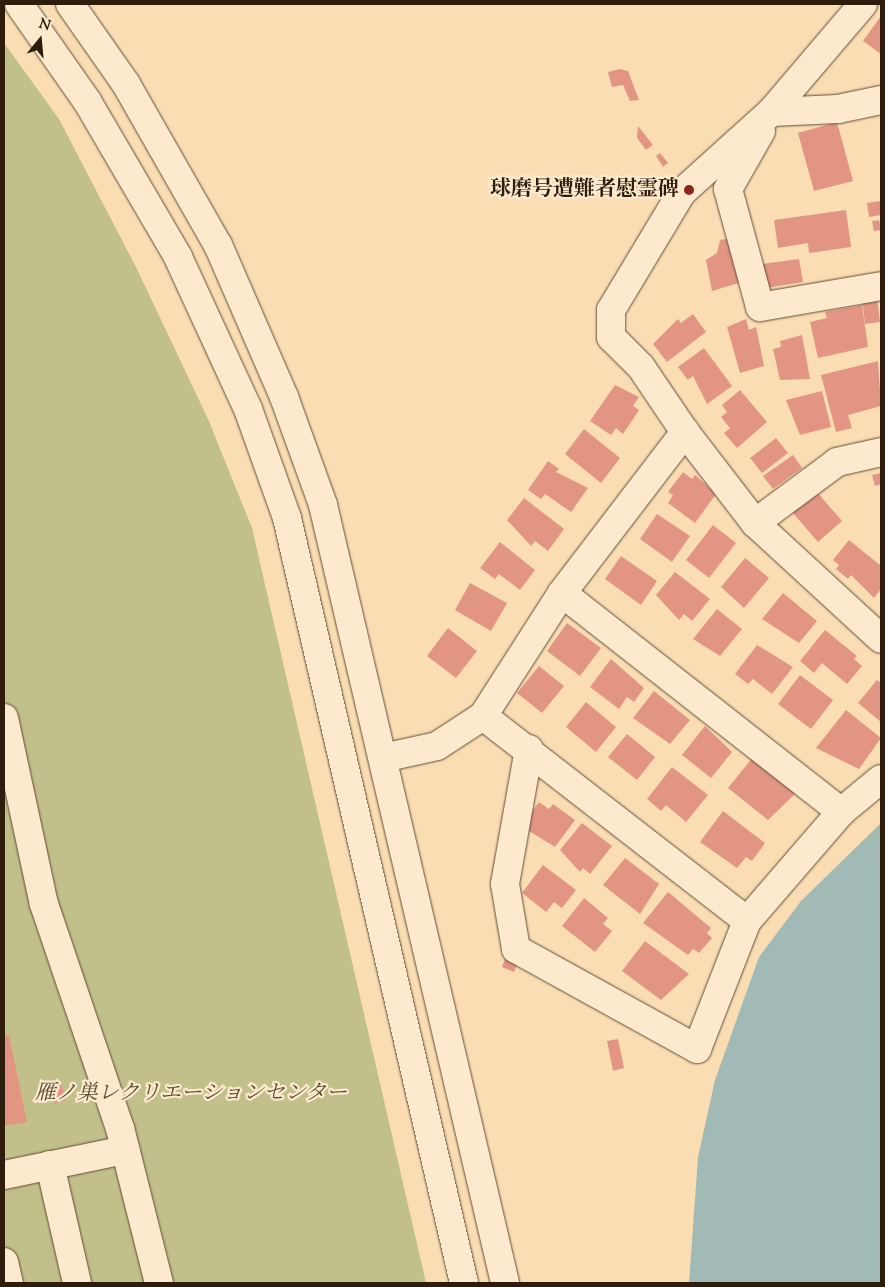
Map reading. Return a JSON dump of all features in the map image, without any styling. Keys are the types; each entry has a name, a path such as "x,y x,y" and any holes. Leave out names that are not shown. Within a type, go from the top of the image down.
{"street":[{"path":"19,4 87,101 178,257 248,410 287,518 464,1283"},
{"path":"70,4 126,84 218,245 284,397 323,506 504,1283"},
{"path":"863,4 771,112 682,192 611,310 611,337 641,367 685,432 755,522 881,639"},
{"path":"771,112 838,109 881,100"},
{"path":"771,112 728,189 760,307 881,286"},
{"path":"383,758 437,746 483,716 562,593 685,432"},
{"path":"755,522 837,462 881,452"},
{"path":"562,593 841,812"},
{"path":"483,716 528,749 747,921"},
{"path":"4,718 44,904 125,1150 159,1283"},
{"path":"528,749 505,884 516,949 698,1049 747,921 841,812 881,779"},
{"path":"4,1175 125,1150"},
{"path":"50,1164 77,1283"},
{"path":"4,1262 9,1283"}],"green space":[{"name":"雁ノ巣レクリエーションセンター","path":"4,43 59,119 137,269 208,419 252,528 426,1283 4,1283"}],"water":[{"path":"881,823 881,1283 689,1283 698,1157 715,1080 759,957 801,901"}],"building":[{"path":"881,16 881,54 863,41"},
{"path":"620,69 628,71 639,100 630,101 623,85 612,87 608,72"},
{"path":"837,122 853,181 814,191 798,133"},
{"path":"638,126 653,145 646,150 637,138"},
{"path":"660,153 668,163 663,167 656,156"},
{"path":"645,179 649,188 637,195 632,186"},
{"path":"881,201 881,215 869,217 867,203"},
{"path":"846,210 851,247 809,253 808,243 778,248 774,220"},
{"path":"879,220 881,230 874,231 872,221"},
{"path":"733,238 742,282 712,291 706,260 717,253 720,240"},
{"path":"799,259 803,282 766,288 762,264"},
{"path":"877,297 880,322 865,324 862,299"},
{"path":"862,305 868,347 818,358 810,322 827,318 825,312"},
{"path":"693,314 706,332 667,362 653,344 678,319 681,323"},
{"path":"746,319 749,330 756,327 764,366 740,373 727,327"},
{"path":"802,335 810,379 780,380 773,349 781,347 780,341"},
{"path":"704,348 732,386 707,404 693,376 688,380 678,367"},
{"path":"878,361 881,406 848,415 852,428 836,432 821,375"},
{"path":"615,385 639,397 633,406 639,410 623,434 616,428 611,435 590,421"},
{"path":"740,390 767,422 737,448 724,433 730,428 721,417 727,412 722,405"},
{"path":"822,391 831,427 800,435 786,400"},
{"path":"584,429 620,458 601,483 565,454"},
{"path":"776,438 788,453 762,473 750,458"},
{"path":"793,455 802,468 773,489 763,476"},
{"path":"548,461 559,469 556,472 588,488 571,512 545,494 541,499 528,490"},
{"path":"683,472 692,479 695,475 716,494 695,523 668,503 673,495 668,492"},
{"path":"881,473 881,484 875,486 872,475"},
{"path":"816,491 842,521 818,542 792,512"},
{"path":"524,498 564,529 548,551 535,541 531,546 507,520"},
{"path":"657,514 690,536 672,562 640,539"},
{"path":"713,525 736,543 709,578 686,560"},
{"path":"849,540 881,566 881,589 874,598 851,575 848,579 836,569 839,565 833,560"},
{"path":"500,542 535,570 520,590 499,574 495,579 480,568"},
{"path":"621,556 657,581 641,605 605,579"},
{"path":"745,558 769,578 744,608 721,587"},
{"path":"675,572 710,599 692,621 684,614 679,620 656,595"},
{"path":"470,583 507,603 491,631 455,610"},
{"path":"783,593 817,621 799,643 762,619"},
{"path":"717,609 742,629 720,656 693,639"},
{"path":"567,623 601,648 580,676 547,651"},
{"path":"448,628 477,651 456,678 427,656"},
{"path":"825,630 857,656 854,659 862,666 847,684 822,663 814,673 800,661"},
{"path":"757,645 793,667 772,694 753,679 748,684 735,674"},
{"path":"611,659 644,688 634,702 627,697 619,709 590,687"},
{"path":"539,666 564,686 542,713 517,693"},
{"path":"800,675 833,700 811,729 778,704"},
{"path":"877,680 881,683 881,722 858,703"},
{"path":"654,691 690,720 670,744 633,718"},
{"path":"586,702 616,727 596,752 566,727"},
{"path":"846,710 881,738 859,769 816,748"},
{"path":"705,726 732,752 711,778 682,755"},
{"path":"627,734 655,757 637,780 608,757"},
{"path":"753,757 797,792 768,820 728,788"},
{"path":"672,767 708,795 686,822 666,805 661,811 647,799"},
{"path":"539,802 549,809 553,804 575,820 555,847 521,826"},
{"path":"723,811 765,843 752,861 746,857 737,868 700,842"},
{"path":"582,823 612,846 590,874 583,868 580,872 560,850"},
{"path":"625,858 659,884 640,914 603,885"},
{"path":"543,865 576,890 562,908 554,902 546,912 522,893"},
{"path":"668,892 711,928 707,933 712,938 699,953 693,949 688,955 643,923"},
{"path":"584,898 608,918 603,924 612,931 595,952 562,926"},
{"path":"645,941 689,974 661,1000 622,971"},
{"path":"506,956 518,962 514,972 502,967"},
{"path":"9,1035 27,1122 4,1126 4,1036"},
{"path":"618,1039 624,1068 613,1071 607,1041"},
{"path":"61,1083 66,1100 54,1104 49,1086"}],"place":[{"name":"球磨号遭難者慰霊碑","path":"689,190"}]}
